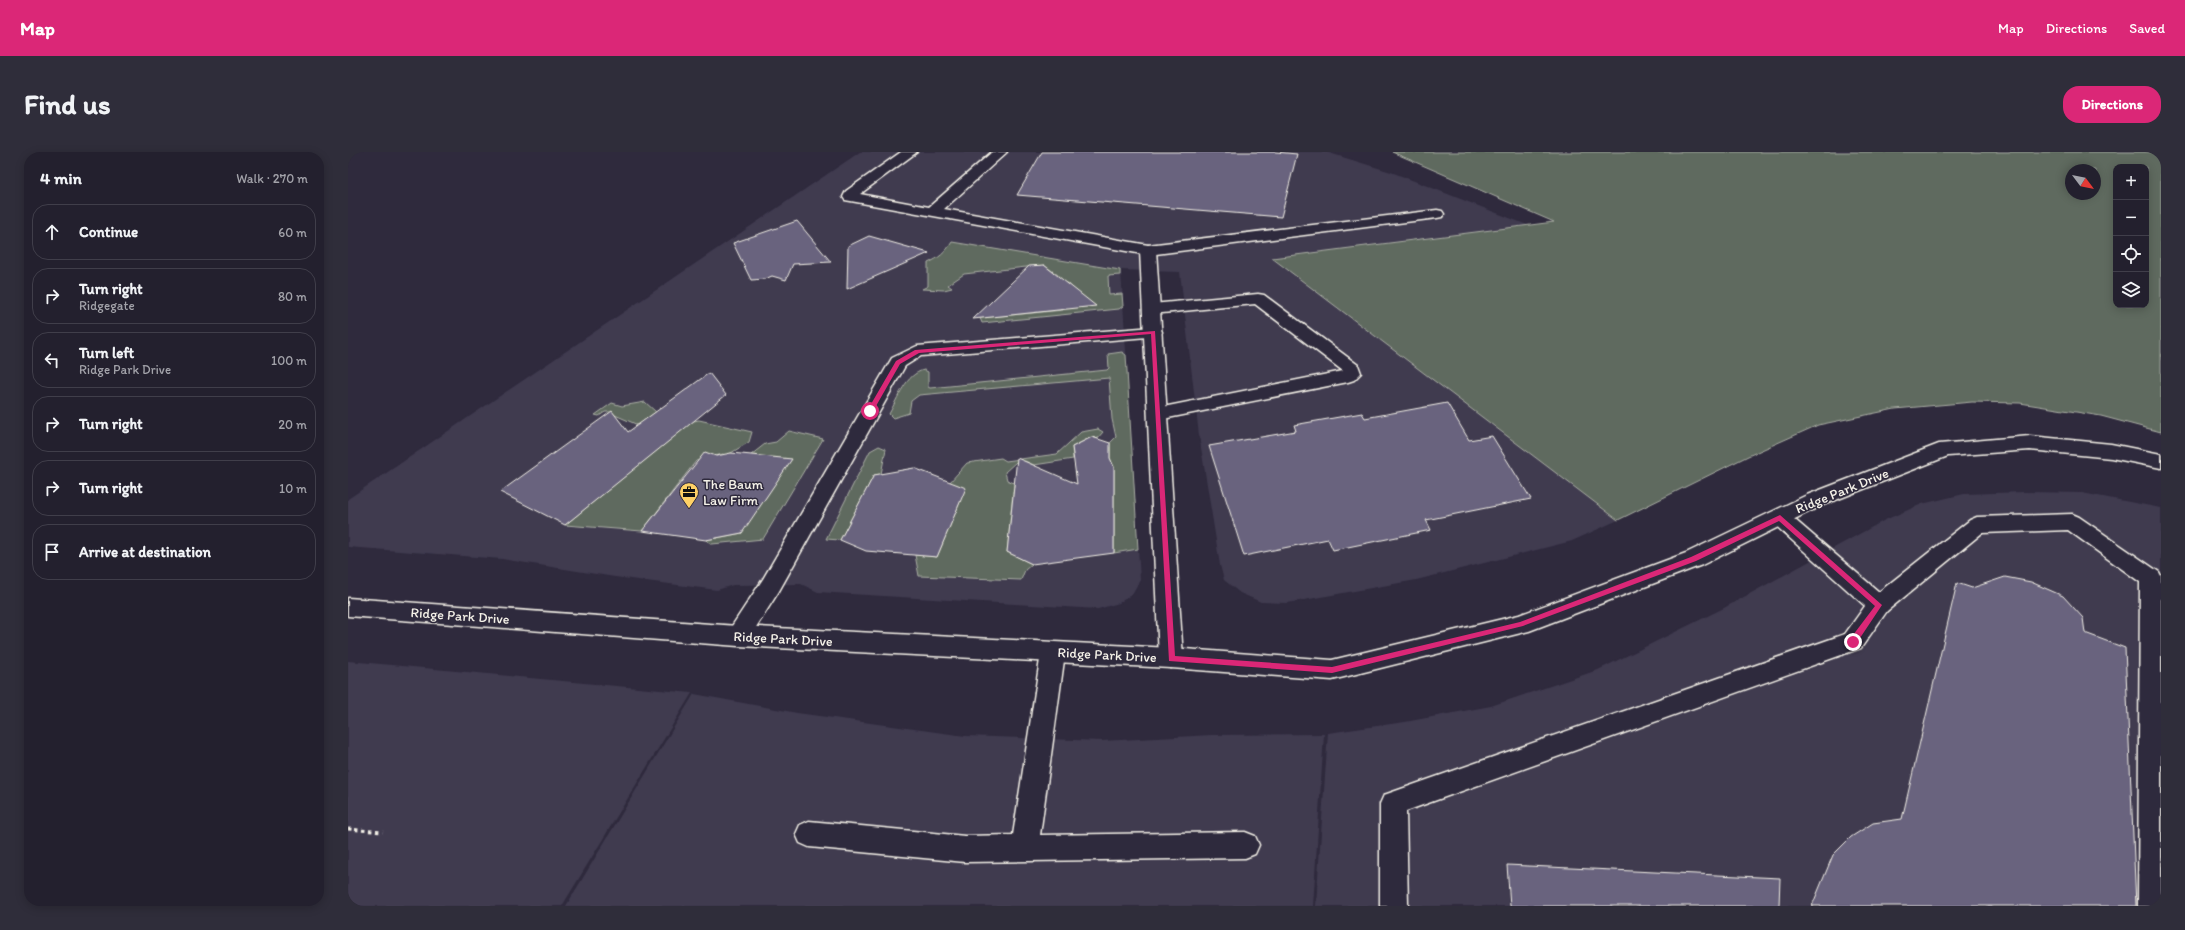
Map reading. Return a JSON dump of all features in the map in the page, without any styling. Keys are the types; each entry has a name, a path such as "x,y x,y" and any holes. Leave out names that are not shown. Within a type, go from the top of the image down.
{"street":[{"path":"1148,250 1171,658"},
{"name":"Ridge Park Drive","path":"348,607 738,636 1171,658 1332,670 1521,624 1694,559 1815,500 1946,449 2030,443 2111,451 2161,461"}],"lane":[{"path":"910,152 851,194 850,197 1148,250 1436,214"},
{"path":"932,212 1000,152"},
{"path":"1152,309 1258,299 1352,370 1352,373 1348,376 1158,414"},
{"path":"738,636 770,585 898,362 907,356 926,350 1153,332"},
{"path":"1780,518 1879,605"},
{"path":"1394,906 1393,804 1853,642 1879,605 1977,525 2072,522 2151,578 2152,906"},
{"path":"1025,848 1053,653"},
{"path":"809,834 965,849 1245,845"}],"path":[{"path":"348,829 383,832"}],"shaded area":[{"path":"860,152 1326,152 1391,172 1530,226 1555,471 1618,520 1572,541 1416,580 1287,603 1261,602 1240,593 1224,580 1220,565 1199,435 1180,272 1121,270 1140,580 1132,594 1119,603 1098,609 818,592 801,584 733,585 717,590 615,577 502,559 348,547 348,499"},
{"path":"2025,492 2082,493 2161,508 2161,906 1316,906 1328,733 1405,722 1491,706 1598,670 1722,609 1885,520 1922,504 1964,494"},
{"path":"348,661 692,693 562,906 348,906"},
{"path":"694,694 797,713 965,736 1102,741 1212,735 1324,734 1313,906 566,906"}],"green space":[{"path":"1392,152 2158,152 2161,162 2161,432 2101,416 2020,403 1972,402 1895,409 1818,425 1748,456 1618,520 1272,258 1554,222"},
{"path":"952,242 1120,270 1120,275 1108,276 1109,295 1122,294 1123,306 1119,309 982,323 980,318 1063,310 1079,295 1068,283 1059,283 1058,275 1044,265 964,274 948,285 952,288 944,290 922,289 928,286 928,263 942,255"},
{"path":"1122,352 1126,355 1138,549 1114,553 1114,467 1110,458 1110,443 1116,437 1112,419 1109,378 919,395 911,401 909,413 893,418 889,414 907,381 918,372 924,370 928,372 928,387 930,388 1107,370 1109,368 1108,354"},
{"path":"645,402 656,412 638,425 615,415 612,412 605,412 599,416 595,415 612,403 622,406"},
{"path":"699,420 752,432 749,442 726,456 723,454 696,461 642,531 565,525 671,439 683,423"},
{"path":"1098,429 1103,432 1097,439 1091,437 1072,447 1073,459 1034,465 1025,461 1016,462 1005,472 1007,480 1014,483 1007,552 1032,564 1025,570 1021,580 919,576 915,555 937,557 960,502 950,482 967,463 1001,458 1006,461 1057,454 1081,432"},
{"path":"789,431 823,439 763,539 712,544 706,540 742,533 758,456 751,455 765,444 776,442"},
{"path":"879,446 886,449 881,474 874,475 840,540 826,539 870,451"}],"building":[{"path":"1042,152 1276,152 1297,154 1281,217 1017,195"},
{"path":"797,221 831,262 793,264 786,280 772,276 765,279 751,280 733,243"},
{"path":"869,236 929,253 847,289 848,246"},
{"path":"1044,265 1096,306 973,319 1029,266"},
{"path":"709,373 726,395 565,525 500,492 612,411 628,432"},
{"path":"1447,403 1469,440 1492,436 1531,499 1426,520 1431,530 1333,550 1328,539 1244,556 1209,446 1296,431 1294,425 1362,413 1365,418"},
{"path":"1092,437 1110,443 1110,458 1114,467 1114,553 1032,564 1007,552 1017,458 1077,484 1072,447"},
{"path":"705,452 716,456 731,453 792,459 742,533 706,540 642,531"},
{"path":"914,468 966,488 937,557 866,551 840,540 874,475"},
{"path":"2005,577 2031,582 2063,596 2083,618 2085,633 2125,648 2136,906 1812,906 1833,855 1851,837 1873,823 1902,819 1957,583 1972,588"},
{"path":"1507,865 1780,878 1779,906 1510,906"}],"place":[{"name":"The Baum Law Firm","path":"689,509"}],"route":[{"path":"870,411 898,362 917,352 926,350 1153,332 1171,658 1332,670 1521,624 1694,559 1780,518 1879,605 1853,642"}]}
